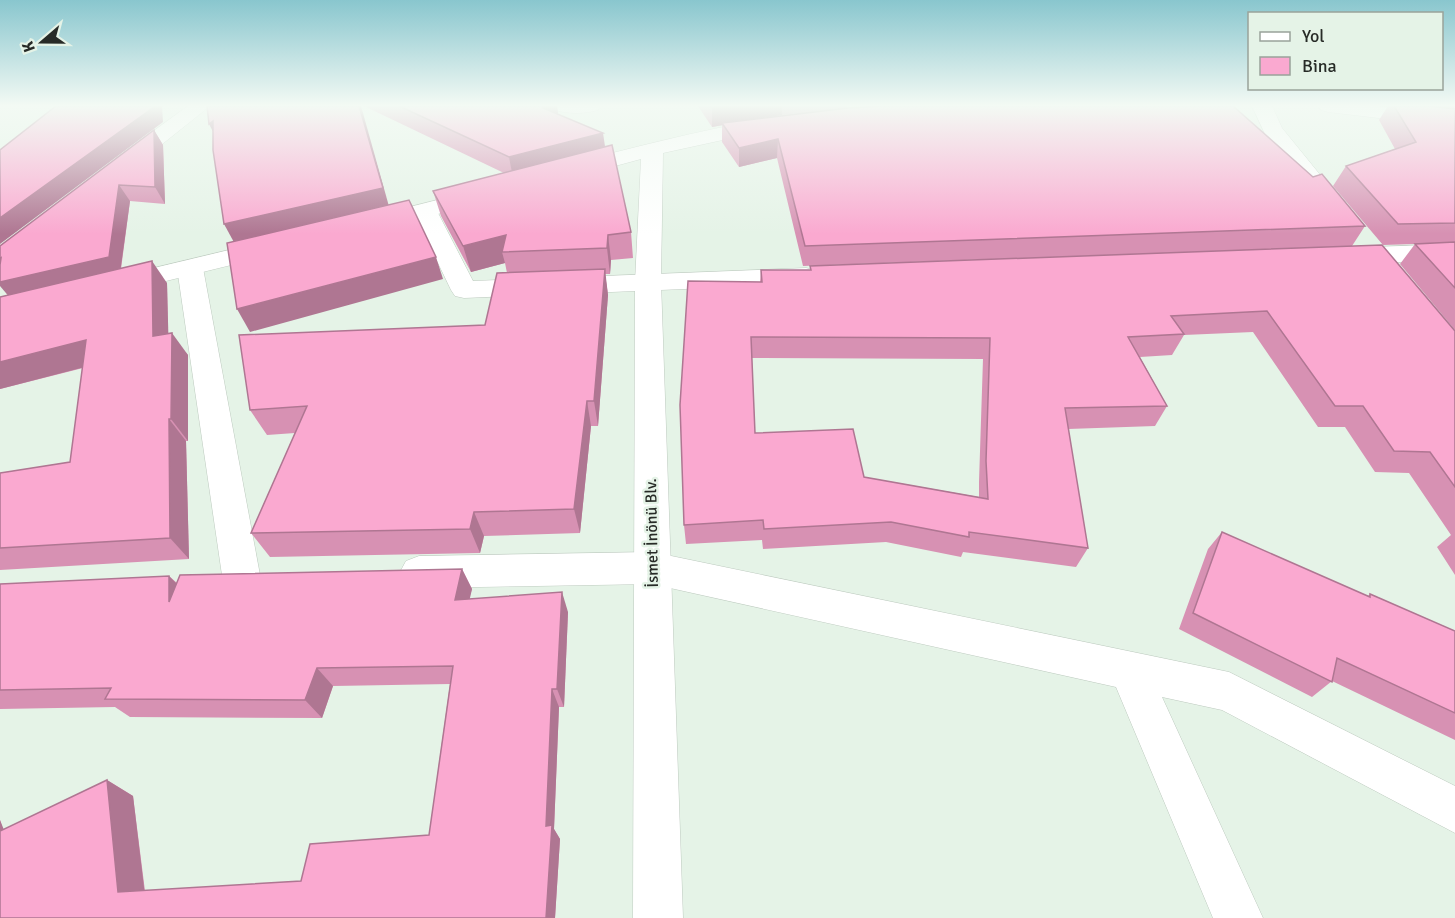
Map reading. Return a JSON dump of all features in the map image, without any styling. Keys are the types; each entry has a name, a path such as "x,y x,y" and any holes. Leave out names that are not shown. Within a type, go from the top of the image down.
{"street":[{"path":"108,175 143,149"},
{"path":"550,177 652,149"},
{"name":"İsmet İnönü Blv.","path":"652,149 648,282 658,918"},
{"path":"1287,149 1396,281"},
{"path":"347,230 505,189"},
{"path":"425,211 464,290 826,275"},
{"path":"1326,256 1359,237 1455,252"},
{"path":"100,289 291,243"},
{"path":"190,267 241,575"},
{"path":"382,572 652,568 1130,670 1229,692 1455,810"},
{"path":"1130,670 1238,918"}],"building":[{"path":"1,149 96,149 0,218"},
{"path":"129,149 154,149 155,187 119,185 109,257 0,282 0,246"},
{"path":"372,149 383,188 224,224 213,150"},
{"path":"491,149 541,149 509,157"},
{"path":"597,149 613,149 631,232 608,235 607,248 502,252 506,235 463,246 433,191"},
{"path":"780,149 1281,149 1313,177 1322,174 1365,226 805,246"},
{"path":"1396,149 1455,149 1455,223 1398,224 1346,166"},
{"path":"409,200 436,257 237,309 227,243"},
{"path":"1455,242 1455,288 1415,244"},
{"path":"1382,245 1455,331 1455,487 1430,452 1394,451 1363,406 1335,406 1267,311 1171,316 1184,334 1128,337 1167,406 1065,408 1088,548 969,532 969,537 891,522 764,529 763,520 684,525 680,405 688,281 762,282 761,270 811,270 810,266","holes":["751,337 990,338 986,461 988,499 864,477 853,429 755,433"]},
{"path":"152,261 153,336 172,333 171,419 169,419 170,538 0,548 0,473 70,462 86,340 0,362 0,297"},
{"path":"605,269 594,401 587,401 574,509 474,512 470,529 251,533 307,406 250,410 239,335 485,325 497,273"},
{"path":"1222,532 1370,597 1370,594 1455,631 1455,713 1337,658 1332,682 1193,613"},
{"path":"462,569 455,600 562,592 557,689 552,689 546,826 552,825 546,918 0,918 0,831 107,780 118,892 301,881 310,844 429,835 453,666 317,668 305,700 105,699 111,688 0,690 0,584 169,576 169,602 180,575"}]}
